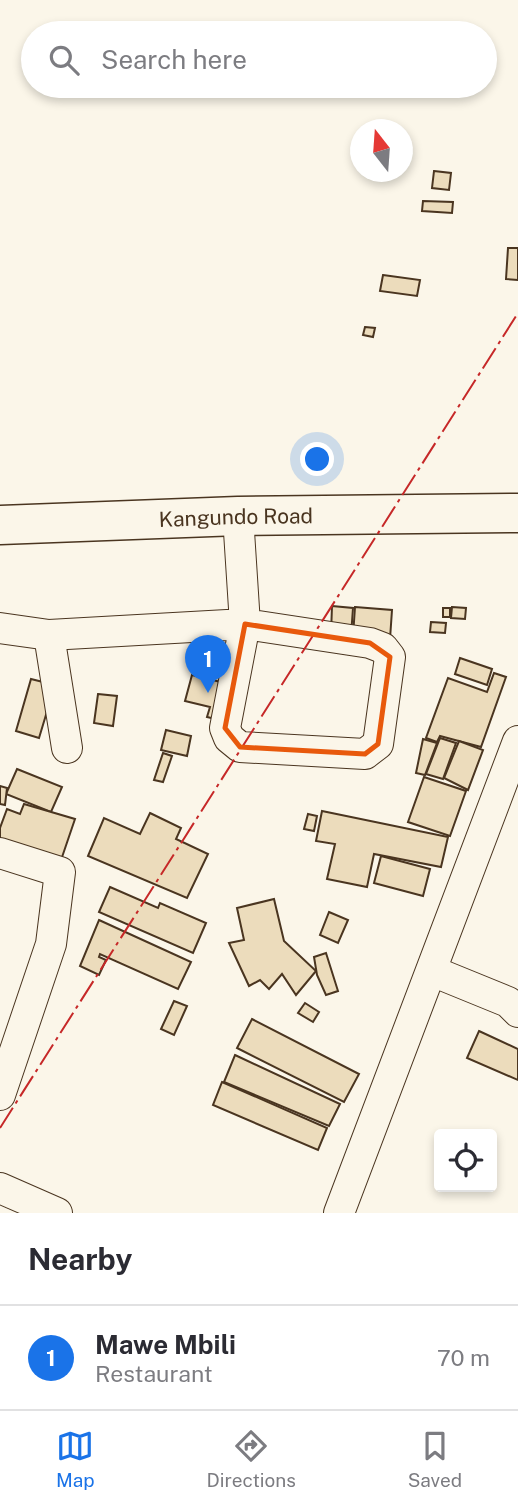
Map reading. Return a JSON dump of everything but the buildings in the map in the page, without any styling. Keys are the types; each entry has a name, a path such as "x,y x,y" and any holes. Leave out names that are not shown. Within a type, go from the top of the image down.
{"highway":[{"name":"Kangundo Road","path":"473,513 518,533"},
{"name":"Kangundo Road","path":"1,528 238,516 518,513"}],"street":[{"path":"0,628 49,635 245,624 370,643 383,648 390,657 378,744 365,754 240,747 229,738 225,727 245,624 238,516"},
{"path":"49,635 67,748"},
{"path":"339,1213 518,741"},
{"path":"0,853 60,872 51,944 0,1095"},
{"path":"432,971 508,1002 518,1012"},
{"path":"0,1188 57,1213"}],"highlighted area":[{"path":"245,624 370,643 390,657 378,744 365,754 240,747 225,728"}],"power":[{"path":"0,1128 518,313"}],"place":[{"name":"Mawe Mbili","path":"208,693"}]}
